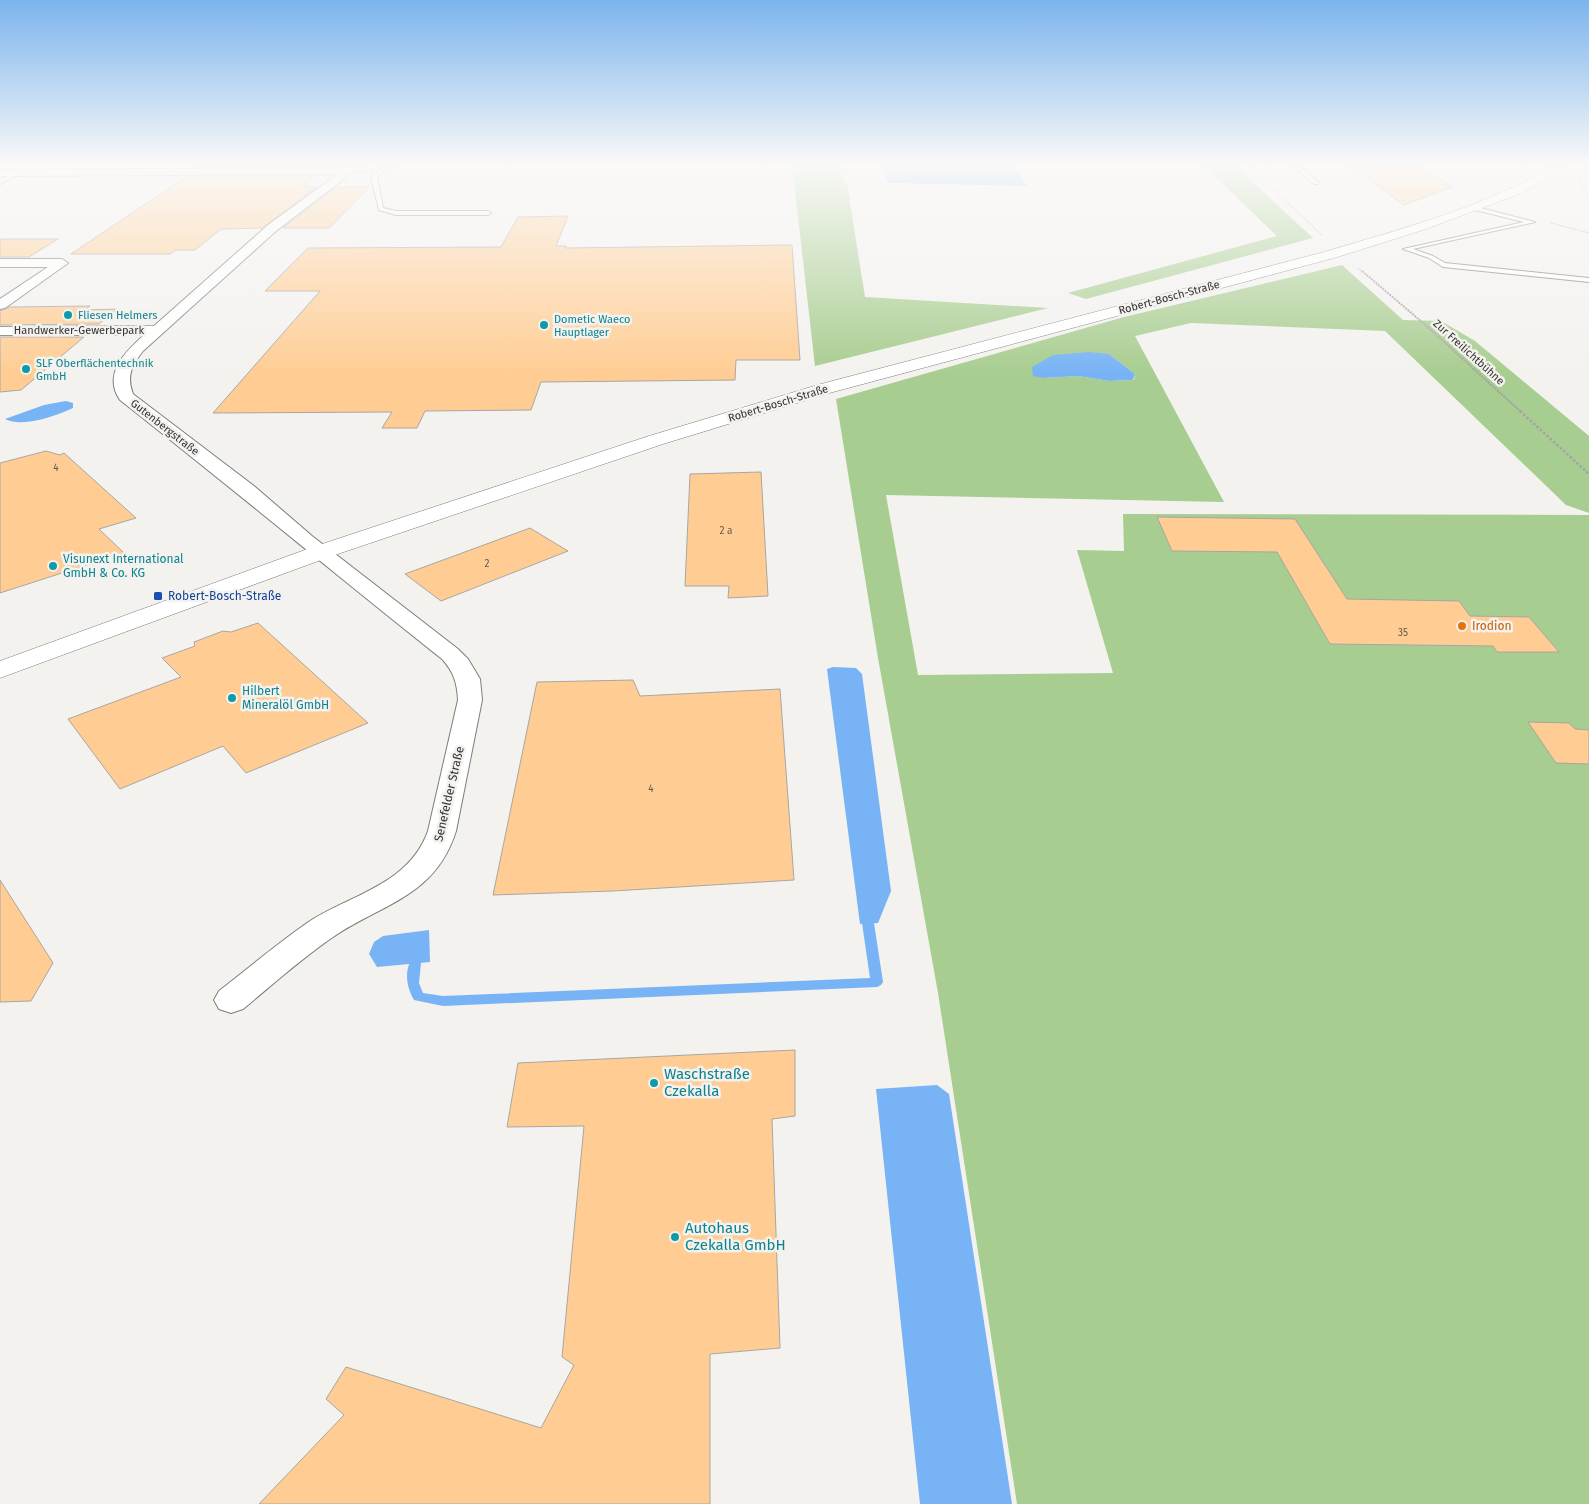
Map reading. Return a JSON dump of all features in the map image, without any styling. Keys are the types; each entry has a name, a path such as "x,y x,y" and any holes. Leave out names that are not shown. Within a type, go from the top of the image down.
{"street":[{"name":"Gutenbergstraße","path":"265,234 138,348 124,366 121,385 126,396 247,490 321,552"},
{"name":"Robert-Bosch-Straße","path":"0,670 321,552 581,464 826,388 1327,246 1391,234"},
{"path":"0,263 62,263 0,305"},
{"name":"Handwerker-Gewerbepark","path":"0,331 159,330"},
{"name":"Senefelder Straße","path":"231,1000 322,930 389,893 419,872 436,849 442,831 470,700 469,681 464,668 454,658 321,552"}],"lane":[{"path":"1473,234 1406,248 1431,257 1443,265 1589,280"}],"path":[{"name":"Zur Freilichtbühne","path":"1320,234 1327,246 1355,265 1429,328 1589,474"}],"green space":[{"path":"800,234 855,234 865,297 1048,308 815,366"},
{"path":"1275,234 1309,234 1313,238 1086,299 1068,293 1277,236"},
{"path":"1342,265 1403,320 1441,321 1475,341 1589,436 1589,513 1566,505 1385,331 1191,323 1135,336 1224,502 886,495 918,675 1113,673 1077,550 1124,551 1123,514 1589,515 1589,1504 1017,1504 938,993 878,658 836,399 1124,317","holes":["1109,354 1135,374 1134,380 1109,381 1078,376 1043,378"]}],"water":[{"path":"1089,352 1109,354 1135,374 1133,380 1109,381 1078,376 1043,378 1033,376 1032,367 1053,355"},
{"path":"66,401 73,403 73,408 39,420 21,422 5,419 44,405"},
{"path":"833,667 856,668 862,674 891,891 878,923 860,924 827,669"},
{"path":"429,930 430,962 377,967 369,954 374,942 383,936"},
{"path":"937,1085 949,1094 1012,1504 920,1504 876,1089"}],"building":[{"path":"101,234 215,234 195,250 176,250 170,254 71,254"},
{"name":"Dometic Waeco Hauptlager","path":"508,234 561,234 556,246 566,246 566,248 792,245 800,360 736,360 735,380 541,382 531,410 425,411 417,428 382,428 392,412 213,413 320,291 265,291 308,248 501,247"},
{"path":"0,239 58,239 29,257 0,257"},
{"name":"Fliesen Helmers","path":"90,306 85,310 117,309 99,324 0,325 0,311 10,307"},
{"path":"0,337 84,337 21,390 0,392"},
{"path":"46,451 60,455 64,453 136,518 99,529 124,553 0,593 0,463"},
{"path":"761,472 768,596 728,598 729,586 685,586 690,474"},
{"path":"1157,517 1295,519 1347,599 1459,601 1470,616 1529,617 1559,652 1497,652 1493,646 1330,644 1277,552 1172,551"},
{"path":"530,528 568,551 441,601 405,574"},
{"name":"Hilbert Mineralöl GmbH","path":"258,623 368,723 246,773 223,746 120,789 68,719 181,677 162,658 195,646 194,642 223,631 231,632"},
{"path":"633,680 640,696 780,689 794,880 613,891 493,895 537,682"},
{"path":"1528,722 1569,723 1575,729 1589,730 1589,764 1556,763"},
{"path":"0,880 53,963 31,1001 0,1002"},
{"name":"Autohaus Czekalla GmbH","path":"795,1050 795,1116 772,1119 780,1348 710,1354 710,1504 259,1504 344,1415 326,1399 346,1367 541,1428 574,1365 562,1357 584,1126 507,1127 518,1063"}],"waterway":[{"path":"415,963 413,983 418,997 443,1001 877,982 868,923"}],"place":[{"name":"Fliesen Helmers","path":"68,315"},
{"name":"Dometic Waeco Hauptlager","path":"544,325"},
{"name":"SLF Oberflächentechnik GmbH","path":"26,369"},
{"name":"Visunext International GmbH & Co. KG","path":"53,566"},
{"name":"Robert-Bosch-Straße","path":"158,596"},
{"name":"Irodion","path":"1462,626"},
{"name":"Hilbert Mineralöl GmbH","path":"232,698"},
{"name":"Waschstraße Czekalla","path":"654,1083"},
{"name":"Autohaus Czekalla GmbH","path":"675,1237"}]}
